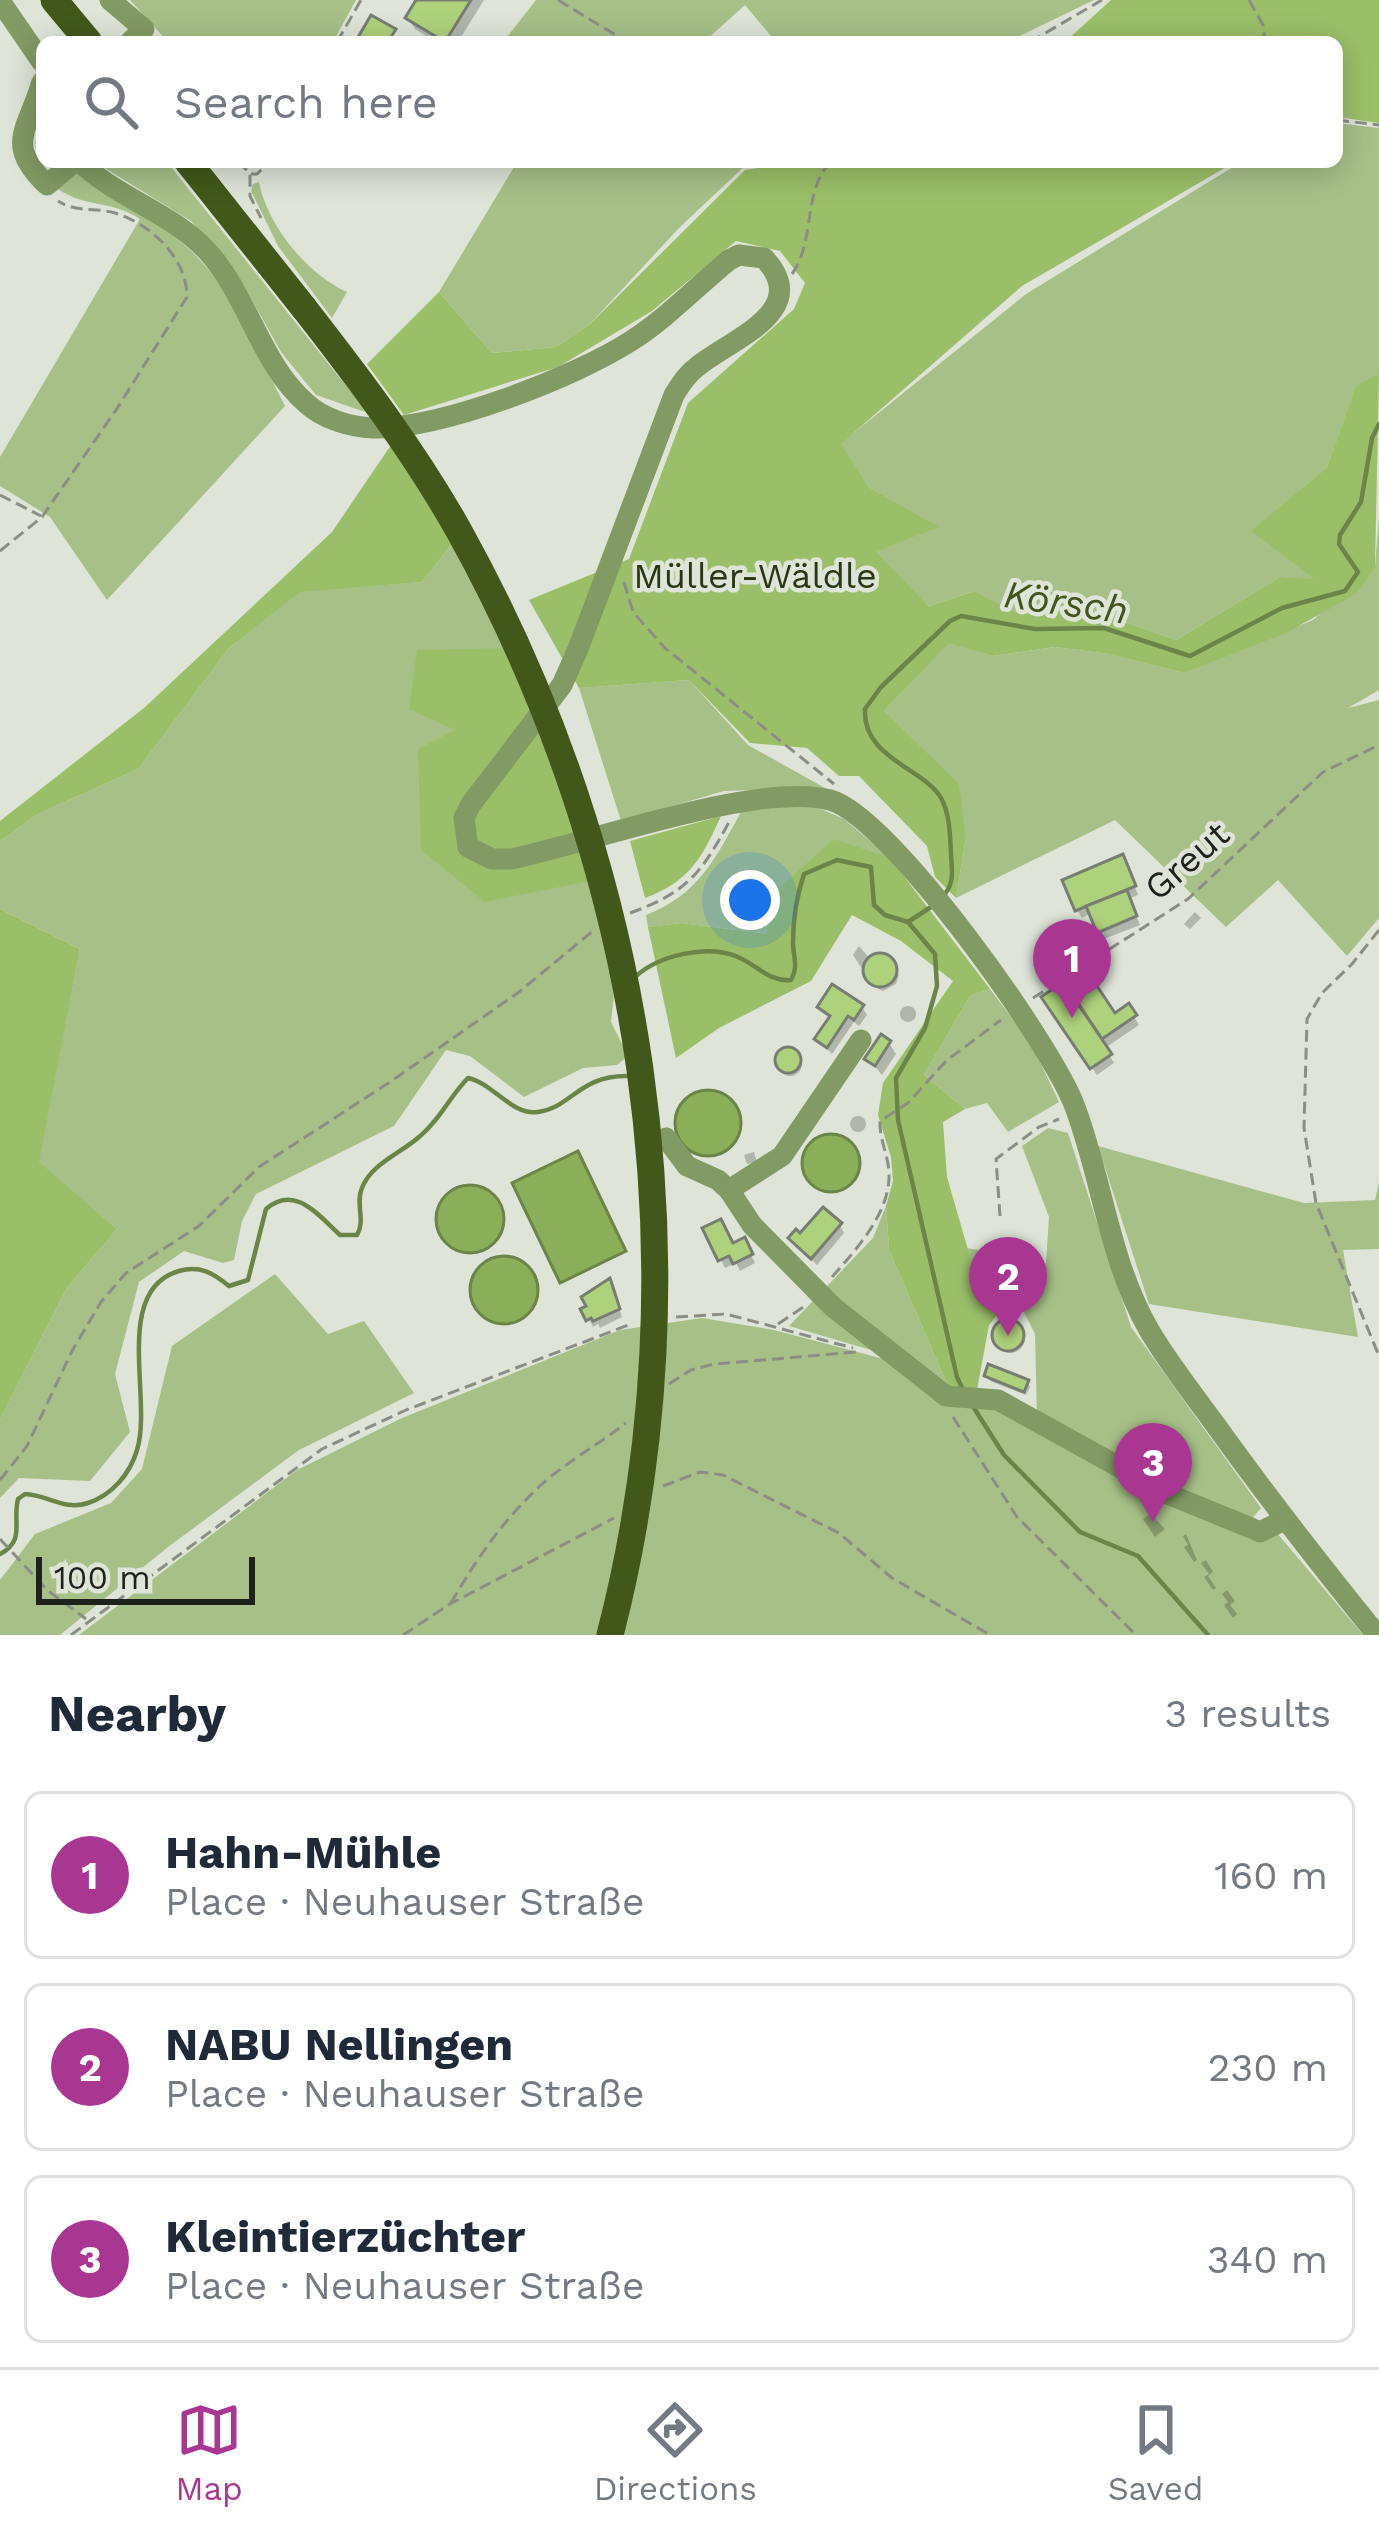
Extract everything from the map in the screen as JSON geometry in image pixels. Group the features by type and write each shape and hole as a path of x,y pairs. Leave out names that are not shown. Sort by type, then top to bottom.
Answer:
{"main road":[{"path":"54,0 84,36"},
{"path":"193,168 355,373 458,530 511,632 578,801 615,934 645,1106 654,1282 650,1389 639,1488 610,1635"}],"street":[{"path":"110,0 144,29 136,36"},
{"path":"0,2 36,52"},
{"path":"36,103 22,152 25,162 47,184 69,168"},
{"path":"87,168 165,217 206,251 236,291 290,387 322,415 373,428 414,424 560,376 627,344 662,320 728,260 739,255 764,258 781,282 776,307 769,318 693,369 674,395 562,685 471,804 464,818 468,847 493,859 512,859 770,797 814,797 858,813 886,838 925,886 1019,1006 1053,1058 1077,1111 1111,1245 1131,1294 1173,1366 1285,1520 1377,1635"},
{"path":"729,1190 782,1156 861,1040"},
{"path":"665,1138 687,1166 729,1190 752,1225 815,1290 962,1396 998,1400 1196,1507 1260,1532 1285,1520"}],"path":[{"path":"340,36 361,0"},
{"path":"558,0 617,36"},
{"path":"1040,36 1102,0"},
{"path":"1250,0 1262,20 1264,36"},
{"path":"1343,121 1379,125"},
{"path":"781,282 801,261 818,179 826,168"},
{"path":"0,551 42,517 187,297 180,264 163,242 116,214 71,210 55,199 47,184"},
{"path":"0,495 42,517"},
{"path":"612,561 620,569 633,612 665,648 818,767 858,813"},
{"name":"Greut","path":"815,1290 867,1233 883,1202 890,1181 880,1130 883,1118 908,1103 946,1061 1019,1006 1188,899 1323,772 1379,745"},
{"path":"624,915 662,902 688,886 738,803"},
{"path":"0,1480 27,1446 100,1302 127,1274 199,1226 259,1166 519,992 605,922"},
{"path":"1379,930 1322,992 1307,1019 1304,1128 1316,1203 1379,1356"},
{"path":"1000,1216 996,1159 1039,1127 1077,1111"},
{"path":"776,1324 790,1318 815,1290"},
{"path":"676,1316 726,1314 863,1351"},
{"path":"71,1635 296,1466 335,1442 521,1364 640,1323"},
{"path":"962,1396 955,1421 1017,1517 1136,1635"},
{"path":"656,1490 700,1472 723,1475 839,1533 892,1578 990,1635"},
{"path":"403,1635 450,1604 616,1517"},
{"path":"0,1539 47,1590 87,1620"}],"shaded area":[{"path":"130,0 356,0 336,36 163,36"},
{"path":"536,0 1094,0 1019,36 771,36 745,5 711,36 508,36"},
{"path":"1343,124 1379,128 1379,373 1356,387 1327,467 1252,531 1316,580 1280,577 1176,640 1062,600 1020,615 975,591 929,606 875,552 938,527 869,487 840,444 1026,294 1231,168 1343,168"},
{"path":"105,168 172,168 368,413 316,395 281,352 241,280 191,221"},
{"path":"513,168 743,168 590,324 556,347 492,353 439,292"},
{"path":"77,172 157,222 209,270 240,317 285,406 107,600 50,517 0,486 0,457 140,219 58,189"},
{"path":"259,182 271,215 291,247 318,274 347,292 332,318 278,246 251,191"},
{"path":"1379,517 1379,690 1348,708 1379,700 1379,918 1347,956 1278,880 1226,927 1115,820 956,898 966,838 884,711 949,642 993,656 1055,647 1110,654 1184,673 1313,620 1375,567"},
{"path":"455,540 511,648 456,730 600,879 614,995 611,1022 628,1056 617,1065 583,1068 524,1097 470,1056 446,1050 394,1126 256,1194 242,1221 234,1260 223,1263 184,1251 139,1282 115,1374 130,1432 90,1481 19,1478 0,1498 0,1420 66,1289 117,1229 38,1162 80,949 0,909 0,841 38,814 138,769 229,648 300,591 422,582"},
{"path":"689,680 748,745 825,788 724,791 621,821 579,688"},
{"path":"810,804 844,819 890,858 767,934 681,923 648,927 646,915 679,897 703,874 741,812"},
{"path":"990,989 1032,1045 1059,1102 1008,1132 987,1103 965,1109 924,1075 970,996"},
{"path":"708,1090 732,1099 741,1123 732,1147 708,1156 684,1147 675,1123 684,1099"},
{"path":"1048,1128 1068,1133 1131,1327 1261,1508 1250,1521 1172,1492 1037,1418 1035,1334 1024,1312 1001,1309 975,1274 967,1248 1046,1263 1049,1217 1022,1146"},
{"path":"831,1134 852,1142 860,1163 852,1184 831,1192 810,1184 802,1163 810,1142"},
{"path":"1098,1146 1304,1203 1375,1200 1379,1182 1379,1249 1343,1250 1358,1337 1149,1304"},
{"path":"578,1151 626,1251 560,1283 512,1183"},
{"path":"470,1185 494,1195 504,1219 494,1243 470,1253 446,1243 436,1219 446,1195"},
{"path":"886,1206 889,1250 949,1388 906,1354 871,1350 789,1326 873,1238"},
{"path":"504,1256 528,1266 538,1290 528,1314 504,1324 480,1314 470,1290 480,1266"},
{"path":"275,1274 328,1334 364,1321 414,1393 299,1450 60,1635 0,1635 0,1580 35,1534 111,1503 142,1469 172,1346"},
{"path":"702,1318 774,1330 899,1363 1277,1533 1363,1635 79,1635 297,1470 402,1418 620,1330"}],"green space":[{"path":"1111,0 1379,0 1379,123 1343,118 1343,36 1072,36"},
{"name":"Müller-Wäldle","path":"1225,168 1022,286 841,444 869,487 939,527 876,552 929,606 975,591 1021,615 1062,600 1176,640 1280,577 1314,579 1251,531 1327,467 1356,386 1379,373 1375,567 1356,594 1286,633 1184,673 1109,654 1055,647 993,656 949,643 884,711 959,784 966,838 956,898 935,877 927,846 859,776 839,776 807,748 750,743 689,680 579,688 529,600 629,559 688,403 794,309 805,283 780,251 736,241 652,311 558,367 404,415 367,364 439,292 492,353 556,347 590,324 745,170"},
{"path":"391,445 455,540 422,582 300,592 229,648 138,769 38,814 0,841 0,821 144,708 332,532"},
{"path":"511,648 600,879 485,902 421,850 418,749 455,730 409,709 417,650"},
{"path":"721,816 692,867 673,884 645,898 630,841"},
{"path":"834,839 890,858 990,989 970,996 924,1075 965,1109 943,1122 947,1177 975,1274 1001,1310 989,1325 977,1390 949,1388 889,1250 886,1206 893,1181 878,1115 883,1083 953,981 901,941 852,915 811,981 719,1028 676,1058 648,927 681,923 767,934 779,888"},
{"path":"0,909 80,949 39,1162 117,1229 66,1289 0,1420"}],"building":[{"path":"416,0 471,0 449,36 435,36 405,18"},
{"path":"371,15 396,29 392,36 359,36"},
{"path":"1123,854 1136,886 1075,911 1062,880"},
{"path":"1127,890 1137,916 1097,933 1086,906"},
{"path":"880,953 892,958 897,970 892,982 880,987 868,982 863,970 868,958"},
{"path":"1089,974 1115,1013 1129,1003 1137,1015 1102,1039 1068,988"},
{"path":"1063,982 1112,1054 1090,1069 1041,997"},
{"path":"832,984 864,1005 854,1020 848,1016 827,1048 814,1039 830,1016 817,1007"},
{"path":"881,1034 891,1041 875,1066 864,1059"},
{"path":"788,1047 801,1060 788,1073 775,1060"},
{"path":"823,1207 842,1223 811,1259 788,1238 796,1229 800,1233"},
{"path":"721,1219 733,1243 745,1237 753,1254 733,1264 729,1256 718,1261 702,1228"},
{"path":"610,1278 620,1309 586,1321 581,1297"},
{"path":"1008,1319 1020,1323 1024,1335 1020,1347 1008,1351 996,1347 992,1335 996,1323"},
{"path":"988,1364 1029,1380 1024,1392 984,1376"}],"waterway":[{"name":"Körsch","path":"942,897 952,872 946,811 933,788 873,740 865,709 881,687 961,616 1035,629 1104,628 1190,656 1282,608 1345,591 1358,572 1339,544 1340,535 1361,502 1372,438 1379,424"},
{"name":"Körsch","path":"635,977 670,958 712,952 738,957 770,976 791,980 795,916 804,874 837,860 871,867 874,905 885,915 908,922 934,905"},
{"path":"908,922 935,954 937,986 925,1028 896,1078 898,1120 963,1390"},
{"name":"Körsch","path":"0,1554 16,1537 18,1499 25,1494 72,1505 88,1503 112,1489 130,1467 141,1429 140,1323 146,1300 159,1282 193,1269 229,1286 248,1280 266,1209 277,1202 306,1205 340,1235 357,1235 360,1194 366,1180 426,1130 468,1078 520,1109 538,1112 598,1081 628,1076"},
{"path":"972,1405 1004,1455 1080,1532 1138,1556 1208,1635"}],"place":[{"name":"Hahn-Mühle","path":"1072,1018"},
{"name":"NABU Nellingen","path":"1008,1336"},
{"name":"Kleintierzüchter","path":"1153,1522"}]}
